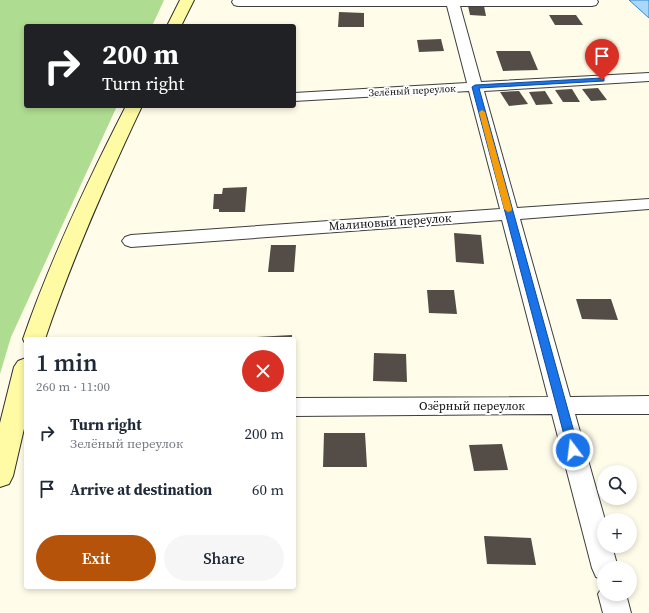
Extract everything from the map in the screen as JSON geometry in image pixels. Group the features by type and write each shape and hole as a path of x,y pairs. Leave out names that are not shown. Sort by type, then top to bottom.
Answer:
{"main road":[{"path":"175,24 187,0"},
{"path":"35,337 69,244 99,174 133,108"},
{"path":"0,476 24,375"}],"street":[{"path":"452,1 603,561"},
{"path":"238,2 592,2"},
{"name":"Зелёный переулок","path":"296,97 649,77"},
{"name":"Малиновый переулок","path":"131,241 649,204"},
{"name":"Озёрный переулок","path":"296,407 649,405"},
{"path":"614,601 617,613"}],"green space":[{"path":"0,0 164,0 153,24 24,24 24,108 116,108 11,337 0,374"}],"water":[{"path":"629,0 649,0 649,18"}],"building":[{"path":"468,6 484,6 486,16 470,15"},
{"path":"339,12 364,13 364,27 338,27"},
{"path":"549,15 576,15 583,25 555,25"},
{"path":"441,39 444,51 419,52 417,40"},
{"path":"496,51 530,51 538,70 503,71"},
{"path":"598,88 607,100 591,101 582,89"},
{"path":"572,89 580,102 563,102 555,90"},
{"path":"519,91 528,104 509,106 500,92"},
{"path":"545,91 553,104 536,105 529,92"},
{"path":"247,187 245,212 219,212 219,209 213,209 214,194 222,194 223,188"},
{"path":"454,233 481,235 484,264 456,262"},
{"path":"271,245 296,245 294,272 268,272"},
{"path":"427,290 454,290 457,314 429,313"},
{"path":"576,299 611,299 618,320 582,319"},
{"path":"292,335 292,337 256,337"},
{"path":"374,353 406,354 407,382 373,381"},
{"path":"324,433 365,433 367,467 323,467"},
{"path":"502,444 508,470 474,471 469,445"},
{"path":"484,536 531,538 536,565 487,564"}],"slow traffic":[{"path":"482,112 508,209"}],"route":[{"path":"573,450 475,87 602,80"}]}
